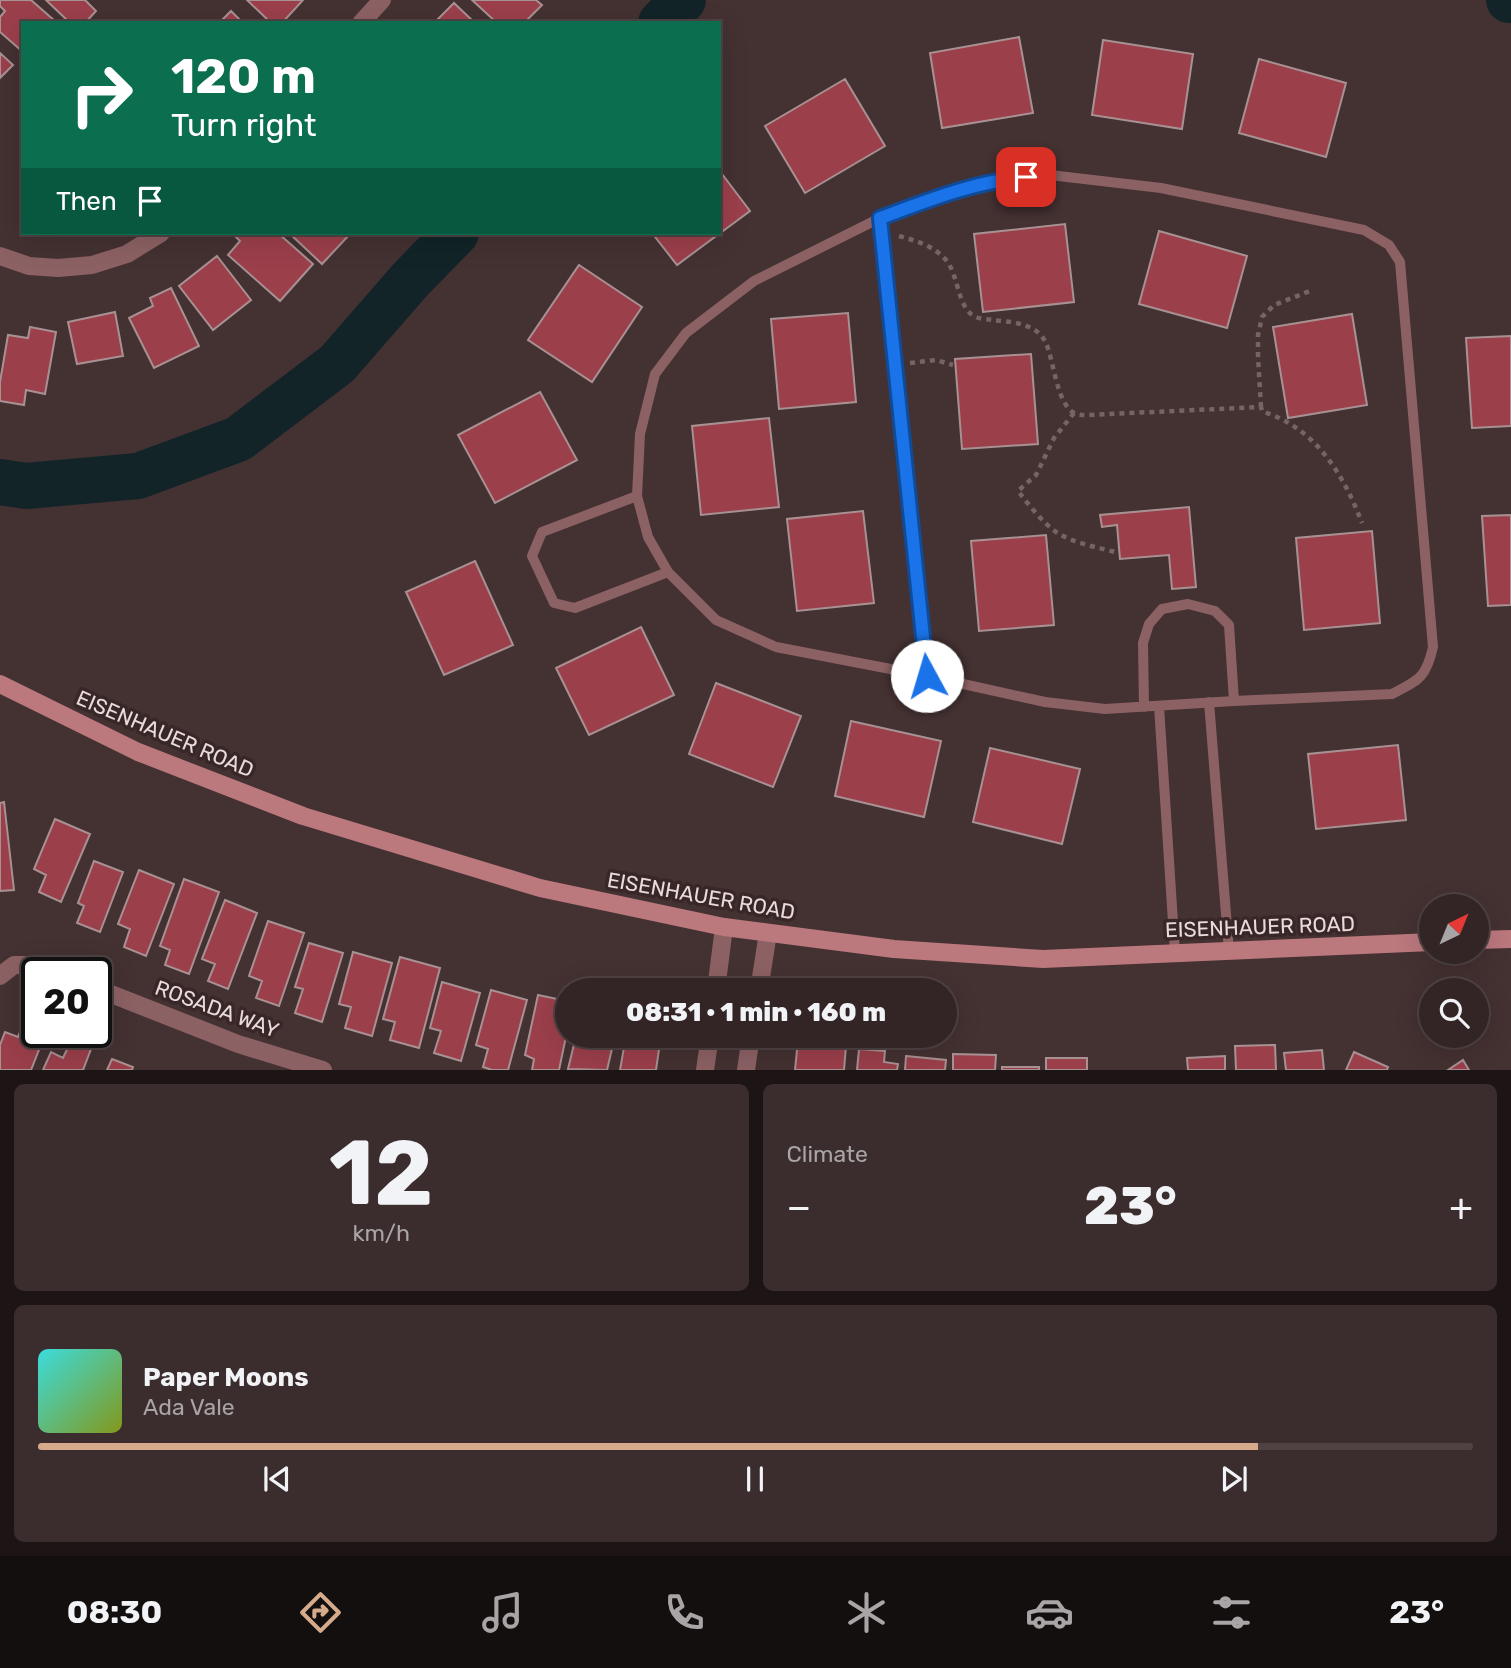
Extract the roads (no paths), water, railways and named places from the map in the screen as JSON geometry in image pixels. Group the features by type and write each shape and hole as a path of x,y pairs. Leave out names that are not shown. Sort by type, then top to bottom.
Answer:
{"main road":[{"name":"EISENHAUER ROAD","path":"0,684 138,752 303,816 540,888 724,927 894,949 1043,959 1419,943"},
{"path":"1489,940 1511,939"}],"street":[{"path":"363,21 382,0"},
{"path":"0,256 29,266 58,268 92,265 127,254 159,235"},
{"path":"718,978 724,927"},
{"path":"761,978 768,933"},
{"name":"ROSADA WAY","path":"112,994 238,1044 323,1069"},
{"path":"705,1069 708,1048"},
{"path":"746,1069 749,1048"}],"lane":[{"path":"1050,175 1161,188 1364,230 1389,245 1400,262 1433,647 1428,668 1413,683 1392,694 1105,709 1045,702 776,647 716,620 668,572 648,537 638,496 640,434 654,374 686,333 754,281 880,218 950,192 1003,179 1050,175"},
{"path":"880,218 927,676"},
{"path":"638,496 542,532 532,556 554,603 575,608 668,572"},
{"path":"1144,707 1143,643 1149,624 1162,609 1188,604 1215,611 1229,625 1234,701"},
{"path":"1209,702 1229,951"},
{"path":"1159,706 1175,953"}],"waterway":[{"path":"663,21 683,0"},
{"path":"0,482 26,486 138,476 238,439 337,364 411,279 454,235"}]}
